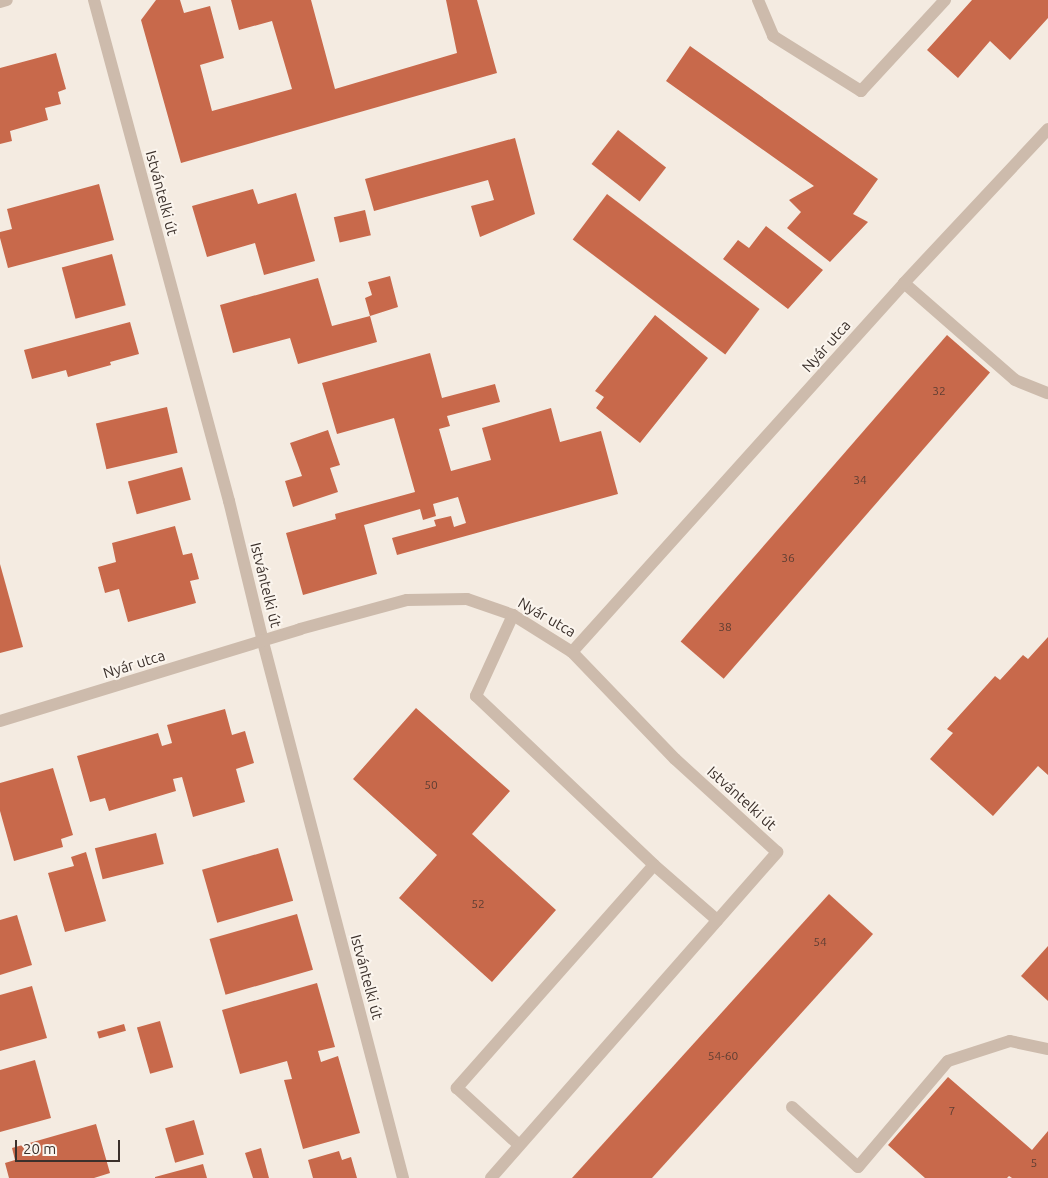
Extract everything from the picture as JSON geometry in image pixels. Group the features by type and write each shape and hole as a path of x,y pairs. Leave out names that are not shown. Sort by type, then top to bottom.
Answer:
{"street":[{"path":"0,2 7,0"},
{"name":"Istvántelki út","path":"94,0 226,491 263,642 403,1178"},
{"path":"758,0 773,36 861,91 945,0"},
{"name":"Nyár utca","path":"0,721 263,642 300,629 407,600 467,599 513,615 572,652 904,284 1048,129"},
{"path":"904,284 1014,380 1044,389 1048,393"},
{"path":"513,615 476,696 654,865 717,920"},
{"name":"Istvántelki út","path":"491,1178 777,852 675,759 572,652"},
{"path":"519,1146 457,1088 654,865"},
{"path":"792,1107 858,1166 948,1061 1010,1041 1048,1049"}],"building":[{"path":"156,0 180,0 184,13 210,6 224,58 200,65 212,111 292,89 272,21 239,30 231,0 311,0 335,89 457,53 446,0 477,0 497,73 181,163 141,20"},
{"path":"972,0 1048,0 1048,18 1010,60 990,41 958,78 927,50"},
{"path":"690,46 878,179 853,214 868,222 830,262 787,228 801,212 789,200 814,186 666,81"},
{"path":"56,53 66,89 58,92 61,104 45,108 48,120 10,131 12,141 0,144 0,68"},
{"path":"618,130 666,168 640,201 592,164"},
{"path":"515,138 535,214 480,237 471,206 494,200 488,180 374,211 365,179"},
{"path":"99,184 114,240 8,268 0,238 0,232 12,229 7,209"},
{"path":"253,189 258,204 296,193 315,261 264,275 255,243 207,257 192,206"},
{"path":"607,194 760,309 725,354 573,240"},
{"path":"365,210 371,235 340,243 334,217"},
{"path":"766,226 823,270 788,309 723,259 738,240 749,248"},
{"path":"112,254 126,305 75,319 62,267"},
{"path":"390,276 398,307 370,316 365,298 372,295 368,282"},
{"path":"318,278 332,326 370,316 377,342 298,364 290,338 233,353 220,305"},
{"path":"655,315 708,358 640,443 596,408 604,397 595,391"},
{"path":"130,322 139,354 110,362 111,365 68,377 66,370 32,379 24,350"},
{"path":"947,335 990,372 724,679 681,641"},
{"path":"430,353 442,398 495,384 500,402 447,416 450,426 439,429 451,471 491,460 482,428 551,408 560,442 601,431 618,494 397,555 392,538 436,526 434,520 451,516 454,527 466,523 458,497 433,504 436,516 423,520 420,509 364,525 377,574 303,595 286,533 336,519 335,514 415,492 394,418 337,434 322,383"},
{"path":"167,407 178,453 106,469 96,423"},
{"path":"328,430 340,465 330,468 338,492 293,507 285,481 302,476 290,443"},
{"path":"182,467 191,500 137,514 128,481"},
{"path":"175,526 183,555 192,553 199,579 190,581 196,603 128,622 119,589 105,593 98,567 116,562 112,543"},
{"path":"0,564 23,647 0,653"},
{"path":"1048,637 1048,775 1038,766 993,816 930,759 953,733 947,729 995,676 1000,680 1023,655 1028,659"},
{"path":"416,708 510,791 472,834 556,910 492,982 399,898 437,855 353,779"},
{"path":"225,709 232,735 245,731 254,763 236,769 245,802 193,817 182,777 173,779 176,791 109,811 105,798 90,802 77,756 158,733 162,746 172,743 167,725"},
{"path":"53,768 73,835 61,839 63,847 14,861 0,811 0,783"},
{"path":"156,833 164,864 103,879 95,848"},
{"path":"278,848 293,901 217,923 202,870"},
{"path":"86,852 106,921 65,932 48,873 74,866 71,857"},
{"path":"829,894 873,934 652,1178 572,1178"},
{"path":"297,914 313,970 226,995 210,939"},
{"path":"17,915 32,965 0,975 0,920"},
{"path":"1048,946 1048,1001 1021,976"},
{"path":"317,983 335,1047 318,1051 321,1062 338,1056 360,1133 303,1149 284,1080 292,1079 287,1061 240,1074 222,1010"},
{"path":"32,986 47,1038 0,1051 0,995"},
{"path":"160,1021 173,1067 150,1074 137,1028"},
{"path":"124,1024 126,1031 99,1038 97,1032"},
{"path":"35,1060 51,1118 0,1132 0,1070"},
{"path":"948,1077 1032,1150 1048,1131 1048,1178 1012,1178 1009,1176 1007,1178 925,1178 888,1145"},
{"path":"194,1120 204,1155 175,1163 165,1128"},
{"path":"96,1124 110,1173 94,1178 9,1178 5,1163 15,1160 12,1148"},
{"path":"261,1148 269,1178 253,1178 245,1153"},
{"path":"339,1151 342,1160 351,1157 357,1178 313,1178 308,1160"},
{"path":"203,1164 207,1178 155,1178 155,1177"}]}
